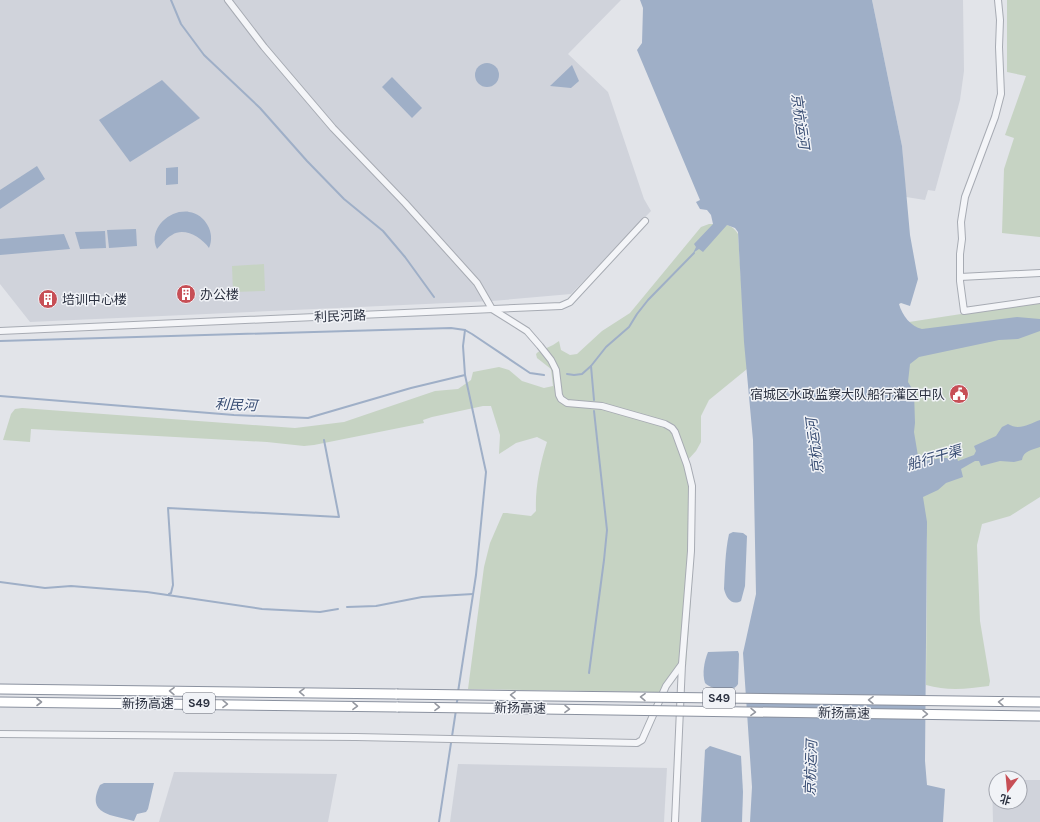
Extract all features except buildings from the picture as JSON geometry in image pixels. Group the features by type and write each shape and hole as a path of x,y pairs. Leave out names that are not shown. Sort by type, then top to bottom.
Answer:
{"highway":[{"name":"新扬高速","path":"0,689 1040,702"},
{"name":"新扬高速","path":"0,702 398,706 1040,716"}],"street":[{"path":"228,0 264,47 342,139 400,198 477,283 492,309 527,331 556,370 559,395 561,399 567,403 602,406 665,424 672,428 688,465 692,486 691,551 682,664 675,822"},
{"path":"998,0 1000,20 999,47 1001,94 995,117 965,197 960,229 962,239 960,254 960,277 964,311 1040,300"},
{"name":"利民河路","path":"0,330 561,306 570,302 645,221"},
{"path":"960,277 1040,273"},
{"path":"0,734 432,738 638,743 642,740 666,686 682,664"}],"shaded area":[{"path":"0,0 621,0 568,54 608,92 644,199 651,211 571,294 492,301 30,322 0,284"},
{"path":"872,0 963,0 964,71 960,100 935,191 928,190 925,200 906,197 902,146"},
{"path":"458,764 667,768 664,822 450,822"},
{"path":"174,772 337,774 328,822 159,822"},
{"path":"1028,780 1040,780 1040,822 993,822 993,810 1028,810"}],"green space":[{"path":"1007,0 1040,0 1040,237 1002,233 1004,169 1014,138 1005,135 1026,76 1007,72"},
{"path":"709,224 726,224 732,227 738,234 747,369 709,400 701,416 701,442 696,451 686,462 693,509 694,556 686,666 667,690 658,692 468,689 484,567 490,543 503,513 531,516 536,511 538,476 547,442 537,437 516,443 499,454 500,435 491,406 483,406 432,417 423,420 424,423 304,446 267,442 31,429 30,442 3,440 11,414 15,409 22,408 295,428 344,422 435,391 458,389 471,380 473,372 499,367 509,370 522,381 544,388 553,386 551,369 537,358 536,354 559,341 561,350 570,355 577,354 602,331 630,313 701,227"},
{"path":"264,264 265,291 233,292 232,266"},
{"path":"1040,302 1040,497 1010,516 982,524 977,545 980,621 990,681 989,686 957,689 926,685 927,540 896,324"}],"water":[{"name":"京杭运河","path":"640,0 872,0 902,146 910,235 918,279 910,306 901,303 899,304 902,312 914,326 922,329 1017,317 1040,319 1040,331 1018,339 999,340 919,357 910,364 908,382 914,392 914,432 919,462 942,458 957,458 958,461 974,455 976,451 974,446 996,436 1002,427 1008,424 1020,427 1040,420 1040,447 1026,453 1022,460 1014,462 1000,461 981,466 979,461 975,461 961,469 963,477 946,483 938,490 923,497 927,522 925,761 927,785 945,789 943,822 750,822 752,787 743,653 756,594 753,440 744,342 738,232 735,228 727,225 703,252 699,249 693,253 696,247 694,244 713,224 711,215 707,210 700,209 696,202 700,200 637,50 642,43 643,8"},
{"path":"487,63 492,64 498,70 498,80 492,86 487,87 482,86 476,80 475,75 476,70 482,64"},
{"path":"572,65 579,81 571,88 550,86"},
{"path":"392,77 422,108 412,118 382,87"},
{"path":"162,80 200,118 130,162 99,120"},
{"path":"37,166 45,179 0,209 0,190"},
{"path":"178,167 178,184 166,185 166,168"},
{"path":"179,212 195,214 204,220 208,225 211,236 209,248 202,240 192,234 182,232 170,236 157,249 155,243 156,231 163,221"},
{"path":"136,229 137,246 109,248 107,230"},
{"path":"105,231 106,248 80,249 75,232"},
{"path":"64,234 70,249 0,255 0,239"},
{"path":"733,532 743,533 747,536 745,586 741,601 738,602 732,602 726,595 724,589 725,562 729,534"},
{"path":"738,651 738,684 735,687 732,689 722,690 712,688 705,683 704,668 708,652"},
{"path":"710,746 741,756 743,792 742,822 701,822 705,750"},
{"path":"104,783 154,783 148,809 146,812 137,814 134,821 104,812 99,808 96,802 96,795 100,785"}],"waterway":[{"path":"171,0 181,24 204,55 260,108 307,161 344,199 383,231 405,257 434,297"},
{"path":"567,374 582,374 591,366 606,347 629,327 648,300 694,253"},
{"path":"0,341 451,328 465,330 530,373 544,375"},
{"path":"458,692 476,575 486,472 465,375 463,346 465,330"},
{"path":"591,366 594,400"},
{"name":"利民河","path":"0,396 234,415 308,418 411,388 465,375"},
{"path":"589,673 607,530 594,411"},
{"path":"169,594 171,593 173,585 168,508 339,517 324,440"},
{"path":"0,582 45,588 71,586 147,592 262,609 320,612 338,609"},
{"path":"347,607 376,606 422,597 473,594"},
{"path":"456,706 458,697"},
{"path":"439,822 456,710"}],"place":[{"name":"办公楼","path":"186,294"},
{"name":"培训中心楼","path":"48,299"},
{"name":"宿城区水政监察大队船行灌区中队","path":"959,394"}],"water label":[{"name":"船行干渠","path":"934,458"}]}
